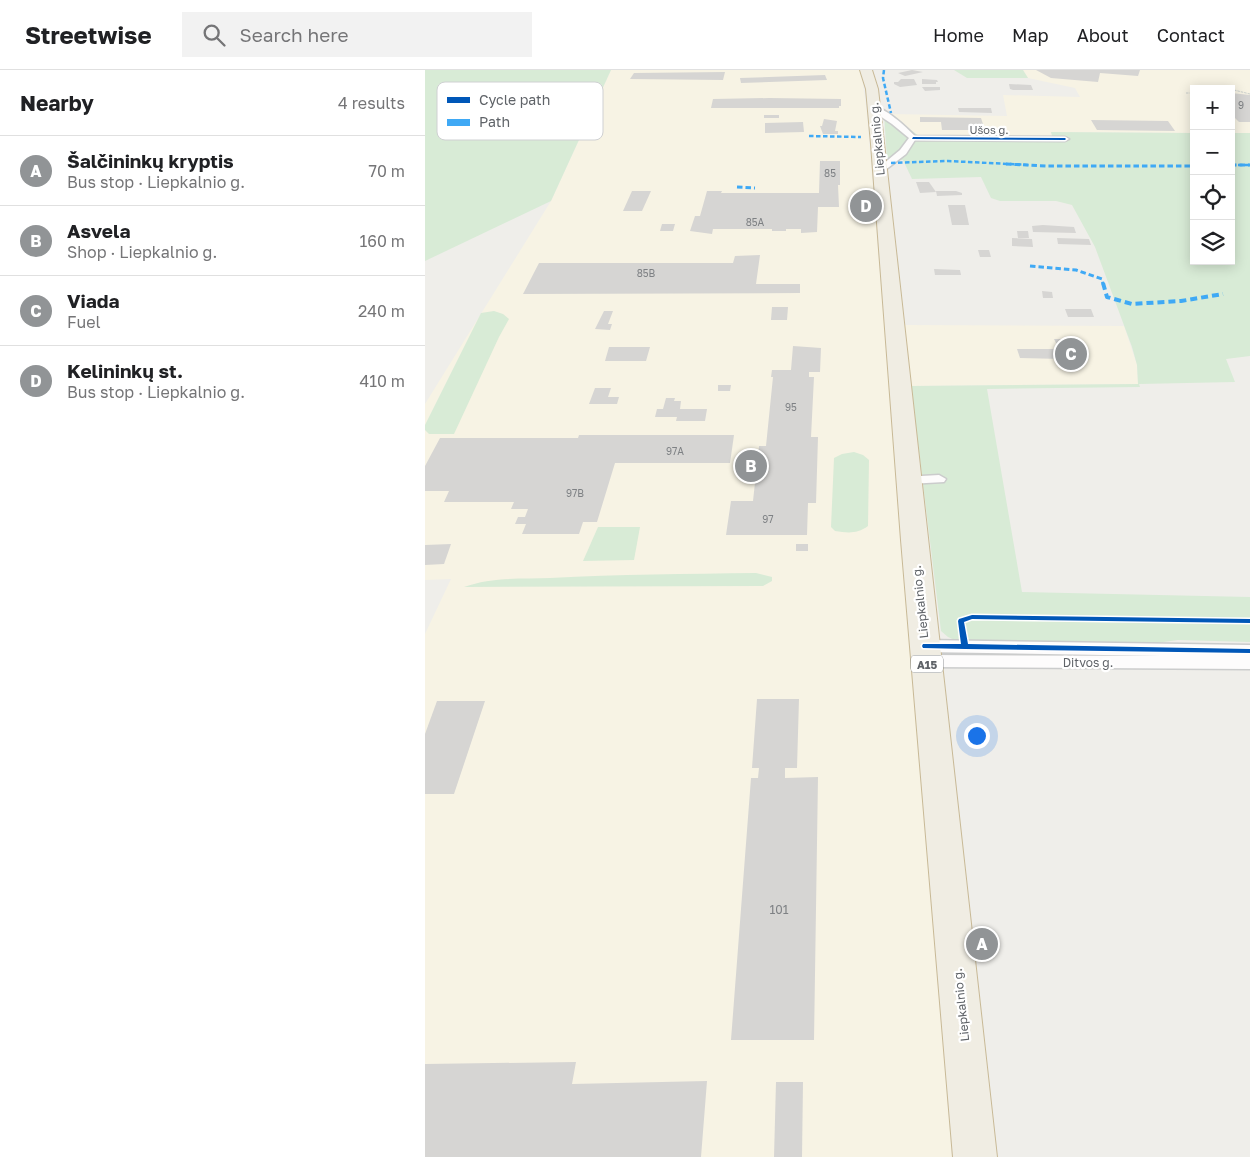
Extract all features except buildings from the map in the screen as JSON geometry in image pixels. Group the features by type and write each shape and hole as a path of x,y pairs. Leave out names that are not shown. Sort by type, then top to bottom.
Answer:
{"highway":[{"name":"Liepkalnio g.","path":"870,72 975,1157"}],"street":[{"path":"874,108 895,122 913,138 903,152 880,171"},
{"name":"Ušos g.","path":"913,138 1065,139"},
{"path":"909,480 939,479"},
{"path":"926,653 1250,652"},
{"name":"Ditvos g.","path":"926,653 1250,663"}],"path":[{"path":"1235,90 1250,94"}],"shaded area":[{"path":"611,70 861,70 867,114 952,1157 425,1157 425,634 451,579 425,580 425,404 551,201 579,140 603,140 603,87"},
{"path":"1023,70 1250,70 1250,133 1235,133 1235,85 1190,85 1190,133 1051,132 1053,136 919,136 889,114 1007,116 1003,95 1080,97 1075,88 1028,78"},
{"path":"903,325 1124,326 1137,365 1138,384 911,386"}],"green space":[{"path":"425,70 611,70 603,87 603,82 437,82 437,140 579,140 551,201 425,261"},
{"path":"954,70 1023,70 1028,78 967,78"},
{"path":"884,114 889,114 919,136 1052,136 1051,132 1190,133 1190,265 1235,265 1235,133 1250,133 1250,356 1226,359 1235,382 1139,384 1140,387 987,389 1022,592 1250,597 1250,642 1178,640 1135,646 959,642 941,631 911,386 1138,384 1137,365 1095,247 1072,205 1056,201 1000,201 991,198 981,177 912,179 903,160 887,159"},
{"path":"494,311 503,314 509,319 454,434 429,434 425,430 425,425 481,313"},
{"path":"854,452 863,455 869,460 868,526 852,532 835,531 831,527 834,458 842,454"},
{"path":"598,527 640,527 634,560 583,561"},
{"path":"756,573 772,577 772,581 763,586 464,587 507,579"}],"marked path":[{"path":"884,70 883,78 891,113"},
{"path":"809,136 861,137"},
{"path":"891,163 948,161 1046,166 1190,166"},
{"path":"1235,165 1250,165"},
{"path":"737,187 755,188"},
{"path":"1030,266 1076,270 1094,275 1102,279 1107,297 1132,304 1181,301 1223,294"}],"cycle path":[{"path":"913,138 1065,139"},
{"path":"965,647 961,621 972,617 1250,621"},
{"path":"925,646 1250,651"}],"place":[{"name":"Kelininkų st.","path":"866,206"},
{"name":"Viada","path":"1071,354"},
{"name":"Asvela","path":"751,466"},
{"name":"Šalčininkų kryptis","path":"982,944"}]}
